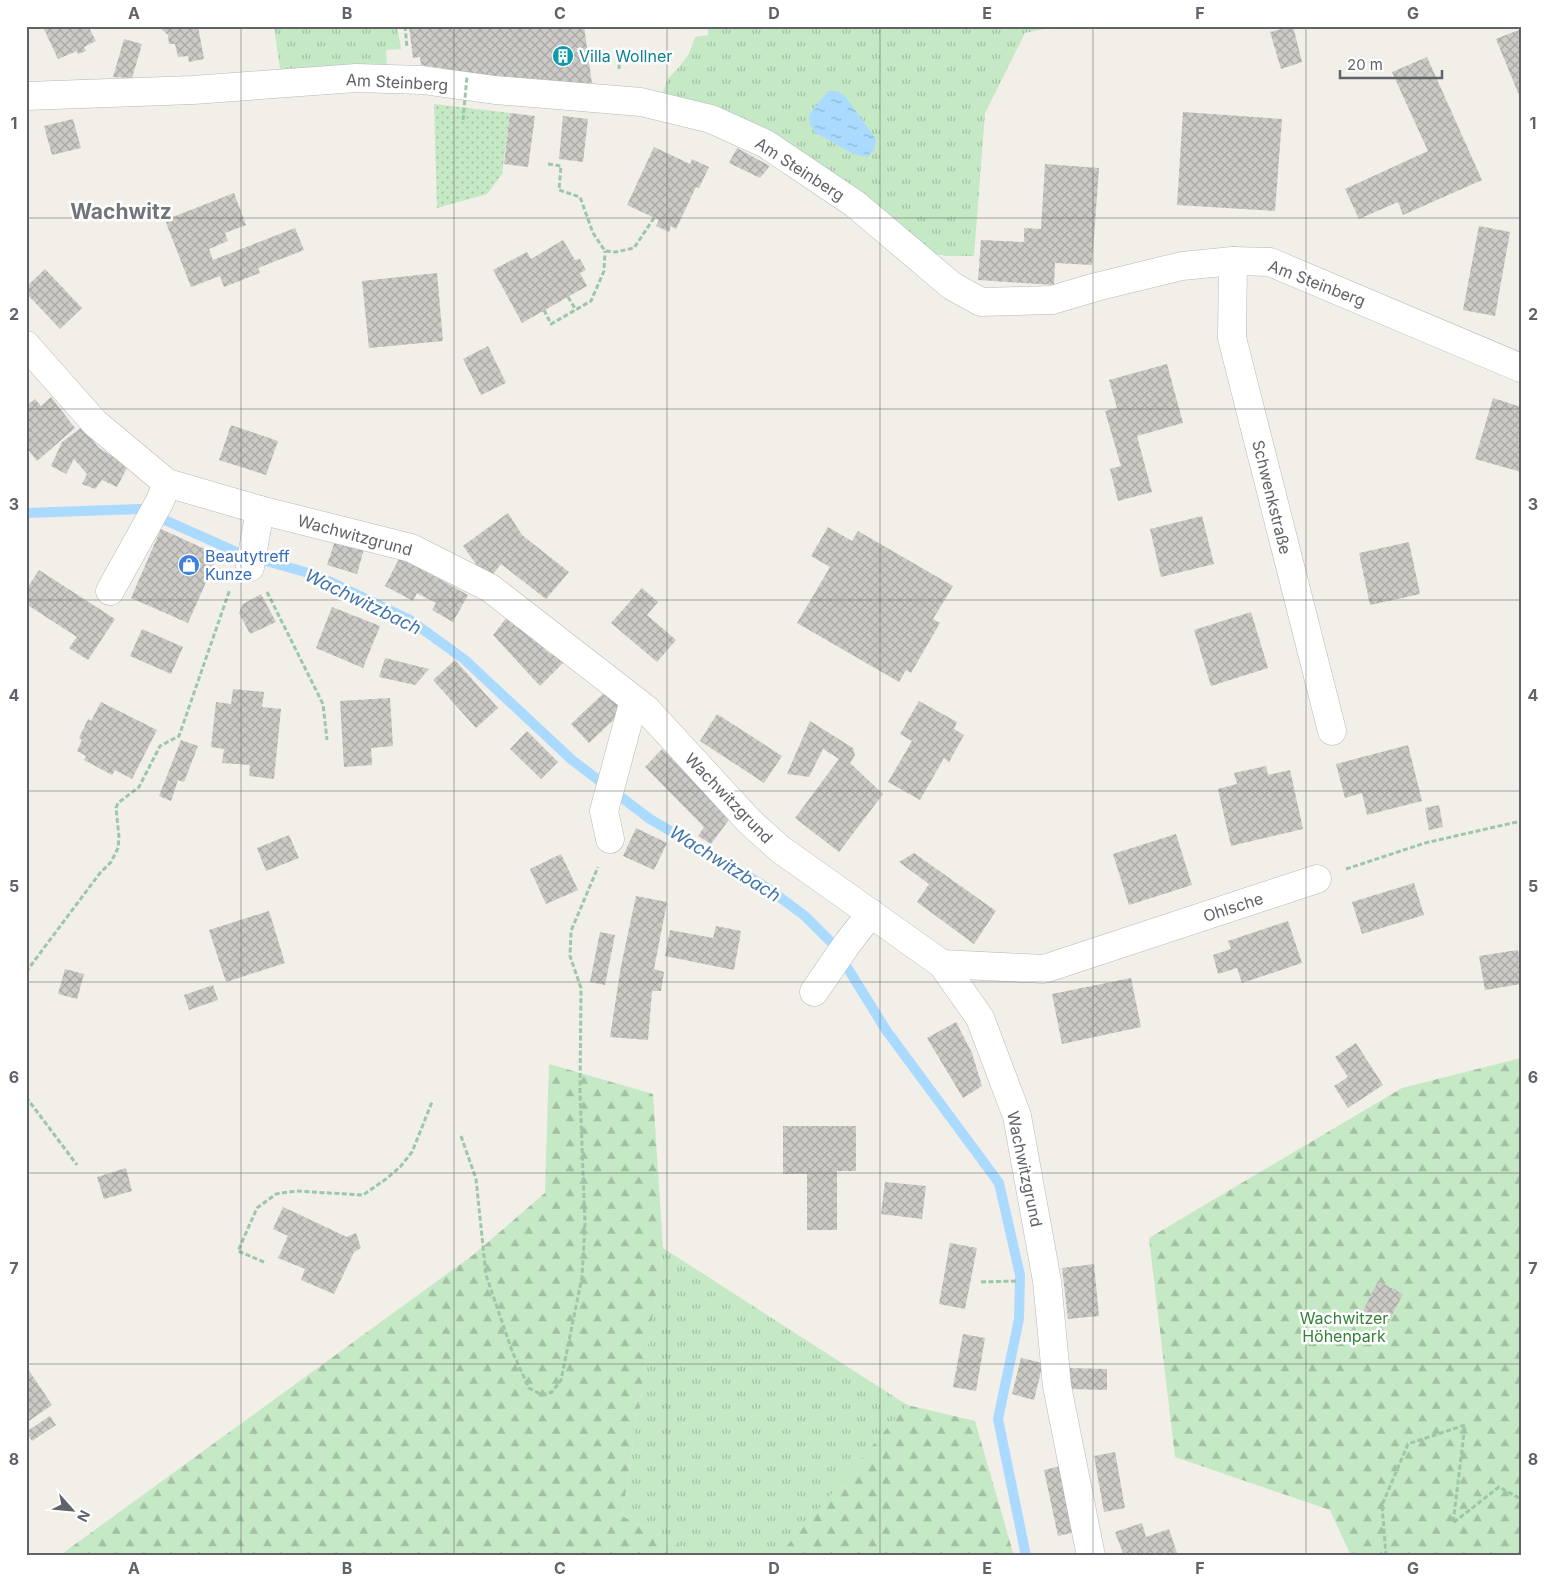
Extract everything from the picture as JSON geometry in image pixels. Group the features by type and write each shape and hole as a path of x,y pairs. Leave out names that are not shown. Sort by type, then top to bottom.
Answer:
{"street":[{"name":"Am Steinberg","path":"26,96 193,90 356,78 422,80 495,90 641,102 711,119 766,144 855,204 952,286 981,302 1052,300 1182,266 1233,261 1270,262 1521,368"},
{"name":"Schwenkstraße","path":"1233,261 1232,338 1332,731"},
{"name":"Wachwitzgrund","path":"26,345 95,423 158,502 260,510 411,548 490,588 646,709 749,821 780,849 942,964 980,1018 1017,1116 1047,1280 1057,1386 1091,1556"},
{"path":"110,591 158,502"},
{"path":"250,571 260,510"},
{"path":"610,839 604,811 634,700"},
{"name":"Ohlsche","path":"942,964 1044,969 1318,879"},
{"path":"821,981 870,913"}],"path":[{"path":"405,26 407,48"},
{"path":"619,74 620,47"},
{"path":"463,120 467,76"},
{"path":"544,310 551,324 592,301 604,271 605,251 593,233 580,196 559,190 561,166 548,164"},
{"path":"605,251 616,252 634,248 654,218"},
{"path":"568,297 576,310"},
{"path":"250,571 267,596 323,704 327,740"},
{"path":"26,972 100,873 112,862 118,848 119,837 116,808 118,803 139,787 160,746 179,736 250,571"},
{"path":"1318,879 1425,843 1521,821"},
{"path":"461,1136 476,1179 486,1275 512,1351 529,1388 542,1395 552,1392 561,1380 582,1277 585,1224 580,1094 581,988 570,956 570,931 610,839"},
{"path":"26,1097 77,1165"},
{"path":"264,1262 238,1251 257,1208 276,1194 296,1191 363,1195 393,1173 412,1152 432,1102"},
{"path":"982,1282 1010,1282"},
{"path":"1386,1556 1382,1506 1408,1444 1465,1425 1453,1523 1500,1487 1521,1499"}],"green space":[{"path":"274,26 397,26 401,49 386,50 387,65 280,69"},
{"path":"708,26 1059,26 1025,33 985,113 974,256 935,254 662,96 667,80 689,54 695,37 708,35"},
{"path":"434,104 510,113 502,174 487,194 437,208"},
{"name":"Wachwitzer Höhenpark","path":"1521,1058 1521,1556 1351,1556 1330,1510 1175,1457 1149,1238 1402,1088"},
{"path":"549,1064 653,1094 663,1248 622,1516 698,1556 59,1556 473,1255 545,1193"},
{"path":"663,1248 907,1405 780,1555 698,1556 622,1516"},
{"path":"907,1405 975,1421 1014,1556 773,1556 780,1554"}],"water":[{"path":"828,91 837,91 845,96 876,139 874,150 867,157 853,154 816,133 810,125 809,115"}],"building":[{"path":"49,26 88,26 96,41 84,47 86,51 78,54 77,51 58,59 44,29"},
{"path":"160,26 198,26 204,59 189,62 188,56 178,57 175,44 169,44 168,35"},
{"name":"Villa Wollner","path":"409,26 584,26 592,84 460,74 441,68 421,65 420,57 413,58"},
{"path":"1293,26 1302,62 1281,69 1270,32"},
{"path":"1521,29 1521,100 1496,39"},
{"path":"124,39 142,44 132,78 113,77"},
{"path":"1427,57 1482,180 1403,215 1398,202 1359,219 1345,189 1428,151 1392,72"},
{"path":"1183,112 1282,119 1275,211 1177,205"},
{"path":"510,113 535,116 528,167 504,164"},
{"path":"563,116 588,119 583,162 559,159"},
{"path":"73,119 81,148 52,155 44,126"},
{"path":"654,147 690,164 692,159 709,167 699,188 696,187 676,229 671,226 669,232 656,226 659,220 627,205"},
{"path":"737,148 770,166 760,178 729,163"},
{"path":"1045,164 1099,168 1092,265 1055,263 1054,285 978,280 981,240 1024,242 1024,228 1041,229"},
{"path":"234,193 246,225 225,233 228,241 209,249 213,260 295,228 304,250 258,268 260,273 224,287 220,276 191,287 165,220"},
{"path":"1479,226 1510,232 1495,316 1463,310"},
{"path":"563,240 575,260 580,259 586,270 580,273 587,286 522,323 493,270 527,252 531,259"},
{"path":"45,269 82,308 60,329 26,293 26,287"},
{"path":"437,273 443,341 369,348 362,281"},
{"path":"488,346 506,383 481,395 463,359"},
{"path":"1167,364 1183,423 1137,436 1152,492 1118,501 1110,469 1121,466 1105,411 1117,408 1109,380"},
{"path":"51,397 75,428 37,461 29,451 26,453 26,398 30,403 35,399 41,406"},
{"path":"1493,398 1521,407 1521,472 1475,459"},
{"path":"231,425 278,441 266,475 219,460"},
{"path":"82,427 99,448 128,466 117,487 102,480 95,489 82,484 87,474 74,459 66,474 51,466 62,442"},
{"path":"508,513 522,535 569,572 546,599 501,564 491,577 478,567 463,546"},
{"path":"1202,516 1214,564 1161,577 1150,529"},
{"path":"828,527 852,541 858,531 953,586 933,619 940,623 911,673 906,670 899,682 797,623 830,567 811,556"},
{"path":"161,529 218,555 188,623 131,598"},
{"path":"335,541 364,549 357,574 327,565"},
{"path":"1409,542 1420,594 1370,605 1359,553"},
{"path":"400,557 468,595 453,622 432,610 436,603 417,593 413,601 385,586"},
{"path":"39,570 115,619 88,660 69,648 77,637 26,604 26,590"},
{"path":"642,588 658,602 647,615 676,640 657,662 611,623"},
{"path":"261,594 276,622 250,634 239,613 243,604"},
{"path":"332,607 380,626 363,668 316,648"},
{"path":"1251,612 1268,668 1211,686 1194,630"},
{"path":"508,616 550,654 556,648 569,657 540,686 493,635"},
{"path":"142,629 183,647 171,674 130,656"},
{"path":"385,658 429,669 415,685 379,677"},
{"path":"455,660 498,708 476,728 433,680"},
{"path":"233,689 264,692 262,707 281,709 274,779 249,776 250,765 222,763 224,749 211,747 216,702 231,704"},
{"path":"607,690 625,709 589,743 571,724"},
{"path":"390,698 393,746 371,748 372,765 344,767 340,701"},
{"path":"919,701 957,722 954,729 964,735 949,762 944,758 920,800 888,782 912,741 900,734"},
{"path":"101,702 157,730 132,779 115,770 112,775 84,760 86,756 77,751 82,740 79,738 88,719 91,721"},
{"path":"717,714 782,756 764,783 700,741"},
{"path":"810,721 853,748 855,755 850,763 883,794 839,852 795,818 839,759 823,749 809,777 787,774"},
{"path":"527,731 558,762 541,779 510,749"},
{"path":"181,740 198,746 184,782 178,780 171,801 159,796"},
{"path":"1408,745 1422,801 1367,815 1362,793 1345,798 1336,764"},
{"path":"662,749 731,817 711,844 698,836 704,827 645,767"},
{"path":"1266,766 1268,775 1290,770 1303,829 1231,846 1218,789 1237,784 1234,773"},
{"path":"1439,805 1443,827 1429,830 1425,808"},
{"path":"636,828 667,843 654,870 623,856"},
{"path":"1176,834 1192,885 1129,905 1113,854"},
{"path":"289,835 299,858 266,871 257,848"},
{"path":"914,853 996,911 974,944 917,902 929,884 899,862"},
{"path":"561,854 578,890 546,904 530,869"},
{"path":"1414,883 1424,915 1362,934 1352,902"},
{"path":"636,896 667,902 654,969 664,972 661,991 652,991 648,1040 610,1037 621,966"},
{"path":"269,911 285,963 226,982 209,930"},
{"path":"1288,921 1302,963 1242,983 1237,968 1218,974 1213,955 1231,949 1228,941"},
{"path":"716,926 741,931 734,970 665,956 670,930 713,938"},
{"path":"600,932 615,935 605,985 590,982"},
{"path":"1518,950 1521,963 1521,984 1485,990 1479,956"},
{"path":"65,969 84,974 77,999 58,994"},
{"path":"1131,978 1141,1027 1062,1044 1052,994"},
{"path":"213,985 218,1000 189,1010 184,995"},
{"path":"956,1022 972,1053 982,1086 963,1098 927,1038"},
{"path":"1356,1043 1383,1085 1348,1108 1334,1086 1348,1077 1335,1057"},
{"path":"783,1126 856,1126 856,1171 837,1171 837,1230 807,1230 807,1174 783,1174"},
{"path":"126,1168 132,1191 104,1199 97,1177"},
{"path":"885,1182 926,1186 922,1219 881,1214"},
{"path":"283,1207 347,1237 356,1233 361,1248 354,1252 334,1294 301,1280 305,1269 278,1258 288,1236 273,1229"},
{"path":"950,1243 977,1248 965,1309 939,1304"},
{"path":"1094,1264 1099,1316 1068,1319 1062,1268"},
{"path":"1378,1281 1403,1294 1386,1326 1362,1313"},
{"path":"963,1334 985,1338 976,1391 953,1387"},
{"path":"1021,1358 1043,1363 1034,1400 1012,1394"},
{"path":"26,1366 52,1405 26,1423"},
{"path":"1068,1368 1107,1369 1107,1390 1068,1389"},
{"path":"50,1416 56,1425 32,1441 26,1432"},
{"path":"1115,1452 1125,1508 1104,1512 1094,1456"},
{"path":"1061,1466 1076,1532 1058,1536 1044,1470"},
{"path":"1142,1523 1146,1537 1169,1529 1177,1553 1168,1556 1124,1556 1115,1532"}],"waterway":[{"name":"Wachwitzbach","path":"26,513 140,509 241,554 316,575 410,620 465,660 572,760 650,819 766,887 805,916 832,943 886,1030 999,1183 1020,1275 1019,1319 998,1419 1026,1556"}],"place":[{"name":"Villa Wollner","path":"563,56"},
{"name":"Beautytreff Kunze","path":"189,565"}],"district":[{"name":"Wachwitz","path":"121,212"}]}
